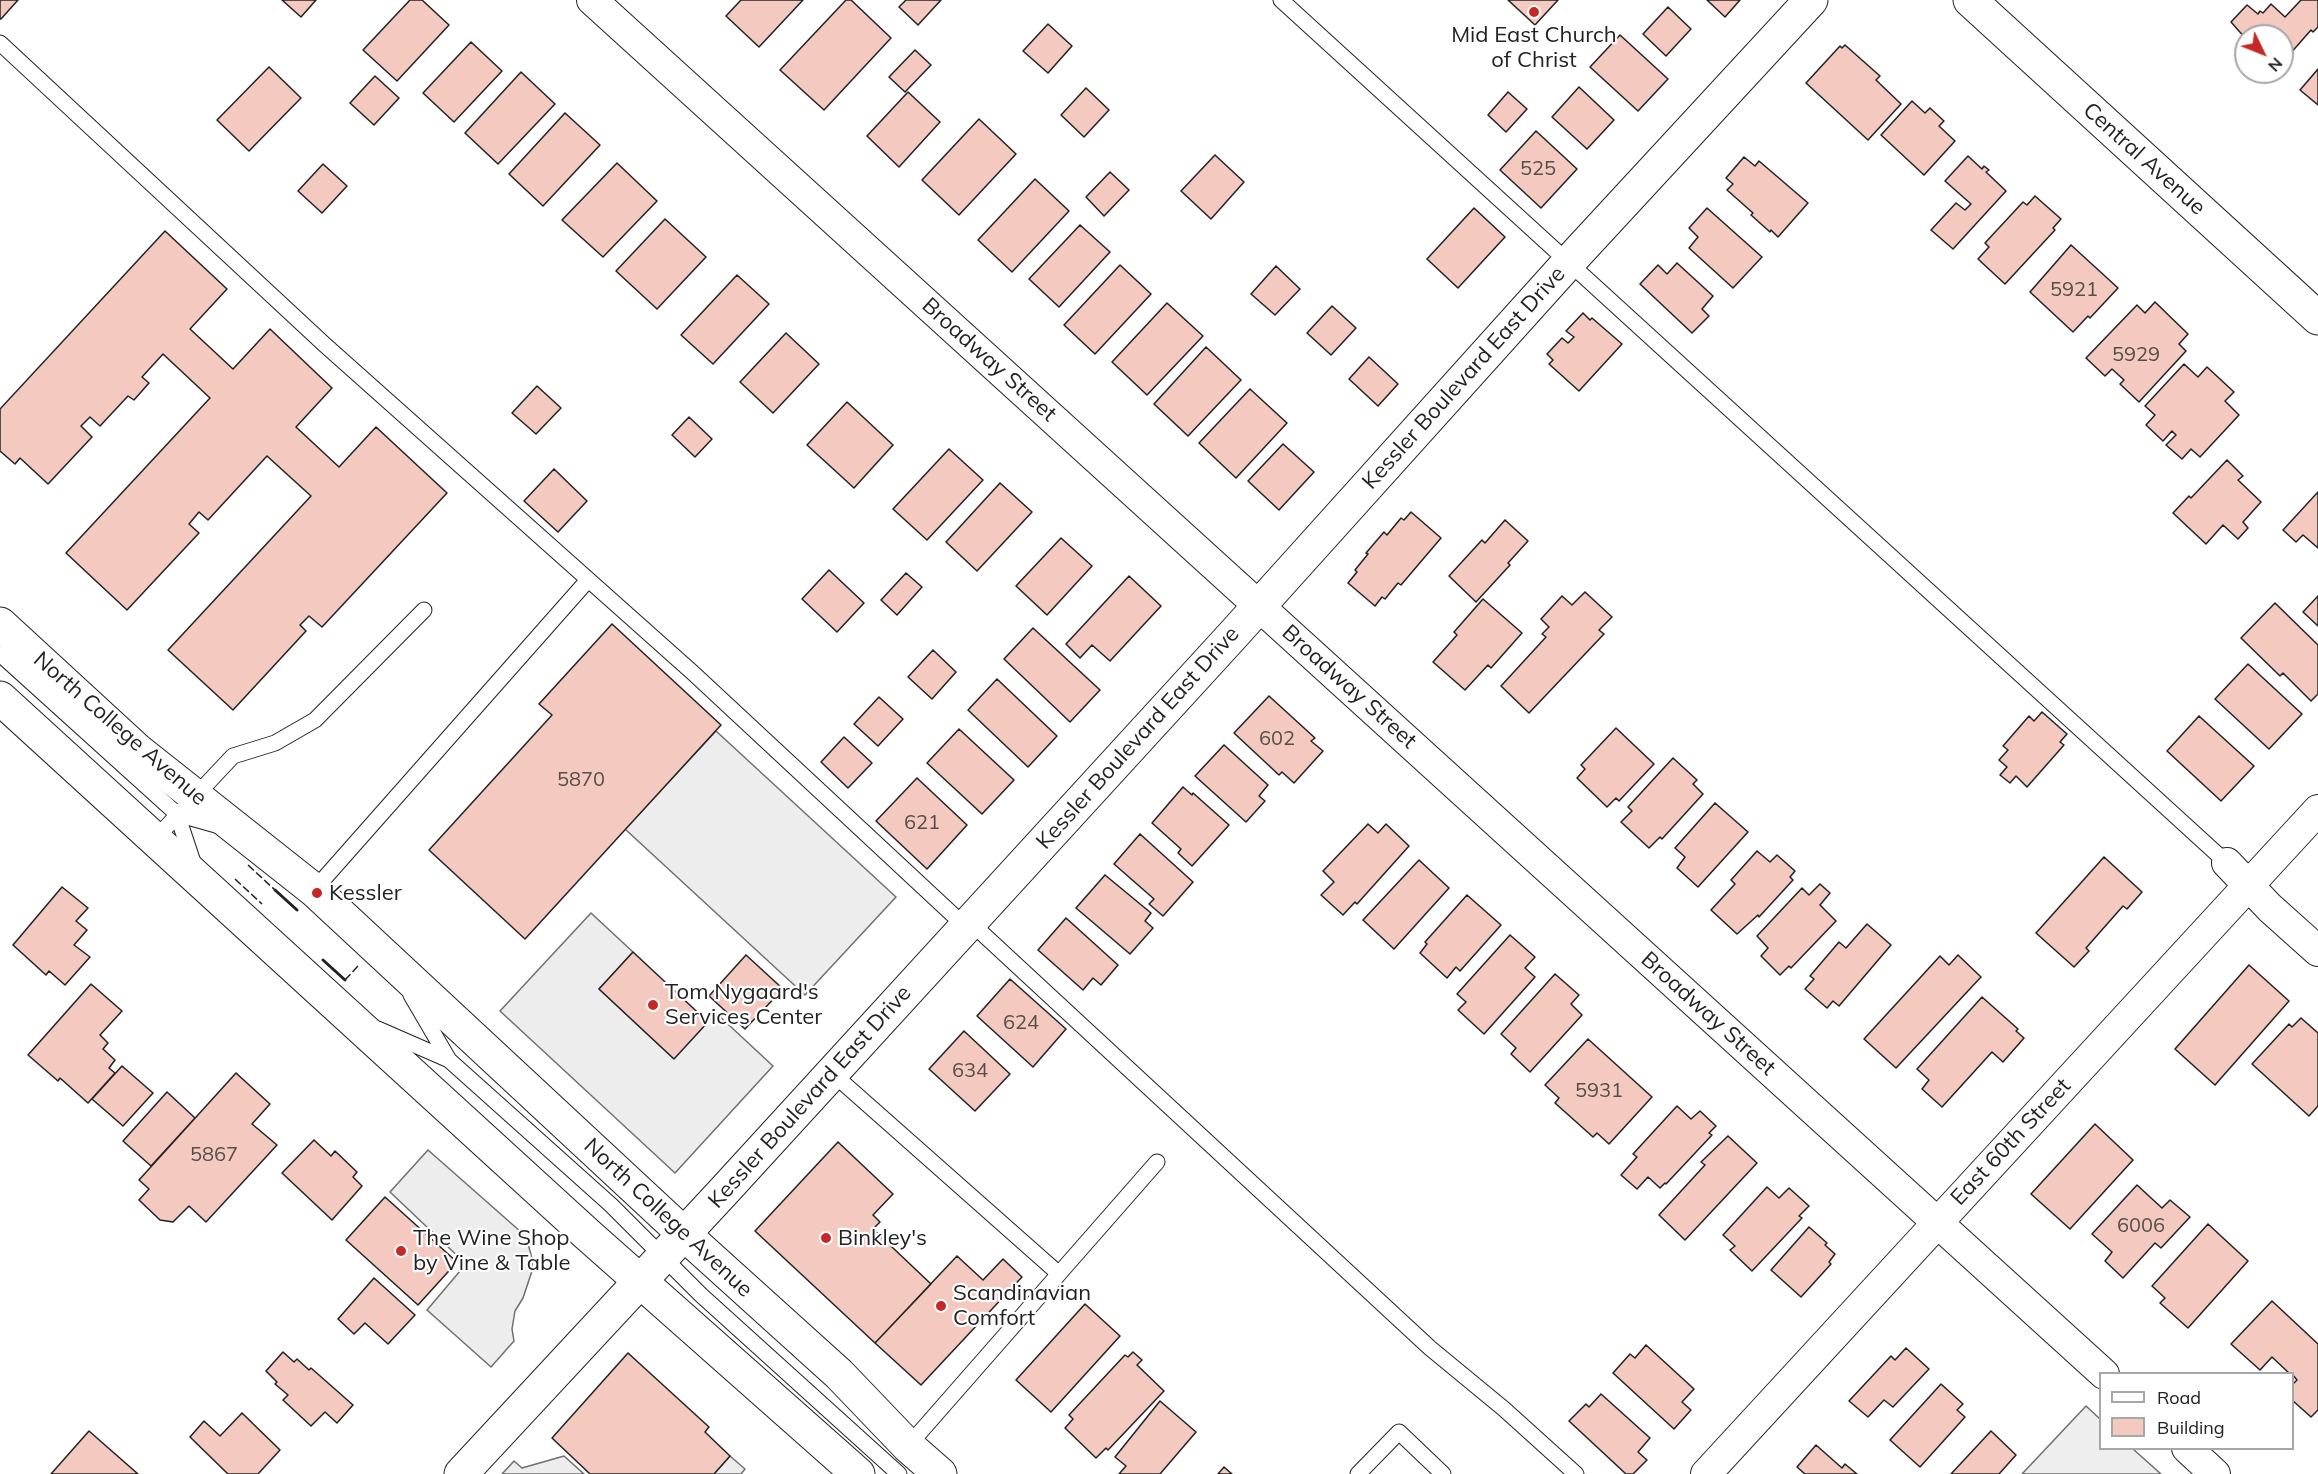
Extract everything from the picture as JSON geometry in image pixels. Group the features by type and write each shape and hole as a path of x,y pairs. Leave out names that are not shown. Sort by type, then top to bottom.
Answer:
{"main road":[{"name":"Kessler Boulevard East Drive","path":"461,1474 968,924 1568,263 1811,0"},
{"name":"Central Avenue","path":"1970,0 2318,318"},
{"name":"North College Avenue","path":"0,624 137,750 186,804 242,832 314,890 393,965 673,1246 839,1374 904,1460 940,1474"},
{"name":"North College Avenue","path":"0,698 345,1014 858,1474"}],"street":[{"name":"Broadway Street","path":"592,0 2102,1372"},
{"name":"East 60th Street","path":"1706,1474 2318,810"},
{"path":"2227,863 2270,908 2318,951"},
{"path":"2188,1450 2215,1474"}],"lane":[{"path":"1281,0 2227,863"},
{"path":"0,43 325,345 692,672 1430,1348 1576,1474"},
{"path":"314,890 588,580"},
{"path":"155,839 233,756 275,743 315,720 424,610"},
{"name":"North College Avenue","path":"0,654 186,804 198,878"},
{"name":"North College Avenue","path":"393,965 449,1060 611,1205 673,1246"},
{"name":"North College Avenue","path":"345,1014 449,1060"},
{"path":"832,1072 1058,1273"},
{"path":"904,1460 1058,1273 1157,1162"},
{"path":"1358,1474 1399,1432 1443,1474"}],"shaded area":[{"path":"716,731 896,897 805,995 625,829"},
{"path":"591,913 633,952 599,989 673,1058 716,1013 773,1066 675,1173 500,1011"},
{"path":"428,1150 521,1232 528,1244 532,1258 532,1271 523,1298 515,1311 512,1329 514,1341 491,1367 427,1310 466,1264 390,1192"},
{"path":"2086,1406 2099,1418 2099,1450 2134,1450 2161,1474 2022,1474"},
{"path":"564,1456 584,1474 502,1474 514,1461 522,1468"},
{"path":"730,1456 745,1469 741,1474 714,1474"}],"building":[{"path":"0,0 18,0 1,19 0,19"},
{"path":"282,0 316,0 301,17"},
{"path":"410,0 422,0 449,25 397,81 363,50"},
{"path":"741,0 803,0 759,47 726,16"},
{"path":"846,0 851,0 891,38 824,110 780,70"},
{"path":"906,0 941,0 918,25 899,7"},
{"name":"Mid East Church of Christ","path":"1508,0 1558,0 1535,25"},
{"path":"1707,0 1740,0 1725,17"},
{"path":"2301,0 2318,0 2318,27 2313,32 2311,30 2294,49 2294,24 2234,25 2231,22 2247,5 2258,14 2260,11 2263,13 2271,4 2285,17"},
{"path":"1668,7 1691,29 1666,56 1643,34"},
{"path":"1048,24 1072,46 1048,73 1023,51"},
{"path":"1620,35 1668,79 1638,111 1590,67"},
{"path":"471,42 502,71 454,122 423,93"},
{"path":"1845,45 1880,76 1876,80 1901,104 1868,140 1806,83 1840,46 1842,48"},
{"path":"915,50 931,65 905,92 889,77"},
{"path":"269,67 301,98 249,151 217,120"},
{"path":"2318,69 2318,105 2300,90"},
{"path":"521,72 555,104 498,164 465,133"},
{"path":"375,76 399,98 374,125 350,103"},
{"path":"1579,87 1614,120 1587,149 1552,117"},
{"path":"1086,88 1109,110 1084,137 1061,115"},
{"path":"908,92 940,122 899,167 867,136"},
{"path":"1508,92 1527,109 1506,132 1488,115"},
{"path":"1912,101 1925,113 1930,108 1944,121 1939,126 1955,141 1924,175 1881,135"},
{"path":"565,113 600,145 543,206 509,174"},
{"path":"979,119 1016,154 959,215 922,180"},
{"path":"1536,131 1577,169 1541,208 1500,170"},
{"path":"1215,155 1244,182 1211,219 1181,191"},
{"path":"1968,156 1982,169 1984,166 1989,170 1986,172 2006,191 1953,249 1931,230 1956,203 1965,210 1971,204 1945,181"},
{"path":"1744,157 1755,166 1759,161 1808,203 1778,237 1751,215 1753,213 1727,190 1733,184 1726,178"},
{"path":"617,163 657,201 603,257 562,220"},
{"path":"323,164 347,186 322,213 298,191"},
{"path":"1110,172 1129,190 1104,216 1086,197"},
{"path":"1035,179 1069,211 1012,272 978,240"},
{"path":"2035,196 2061,219 2053,228 2055,230 2005,284 1978,259 1989,247 1985,243 2023,202 2027,205"},
{"path":"1474,208 1505,237 1458,288 1427,259"},
{"path":"1707,208 1762,257 1733,288 1689,248 1698,237 1689,228"},
{"path":"665,219 706,257 657,309 616,271"},
{"path":"1080,225 1110,252 1059,307 1029,279"},
{"path":"165,231 227,289 190,329 233,369 270,329 332,388 296,427 339,467 376,427 447,493 322,627 309,616 300,625 306,631 233,710 168,650 311,496 267,456 208,520 199,512 189,524 199,533 127,610 66,553 210,398 163,354 142,377 149,383 134,400 128,396 100,426 90,417 81,426 92,437 48,484 20,458 15,464 0,451 0,409"},
{"path":"2071,245 2118,288 2090,318 2088,316 2073,332 2030,292"},
{"path":"1677,263 1713,296 1702,309 1709,316 1692,333 1640,284 1658,265 1667,274"},
{"path":"1120,265 1151,294 1095,354 1064,325"},
{"path":"1276,266 1300,289 1275,315 1251,294"},
{"path":"737,275 769,304 713,364 681,335"},
{"path":"2155,302 2188,334 2179,344 2186,351 2139,402 2120,384 2124,380 2112,369 2105,376 2086,358 2137,305 2145,313"},
{"path":"1167,303 1203,336 1147,395 1112,362"},
{"path":"1332,306 1356,328 1331,355 1307,333"},
{"path":"1583,313 1622,344 1579,391 1549,364 1553,360 1547,354 1562,338 1568,343 1574,337 1566,331"},
{"path":"786,333 819,364 773,413 740,382"},
{"path":"1206,347 1241,380 1188,436 1154,404"},
{"path":"1369,357 1398,384 1378,406 1349,379"},
{"path":"2184,364 2198,377 2207,367 2234,392 2225,401 2239,415 2200,457 2191,449 2182,459 2166,445 2176,435 2172,431 2163,441 2146,425 2155,415 2145,406"},
{"path":"537,386 561,408 536,434 512,413"},
{"path":"1250,389 1287,423 1236,478 1199,443"},
{"path":"847,402 893,445 854,488 807,445"},
{"path":"689,417 712,439 695,457 672,435"},
{"path":"1283,444 1314,472 1279,510 1248,481"},
{"path":"949,449 983,480 927,540 893,509"},
{"path":"2227,460 2243,476 2238,480 2261,502 2243,522 2248,528 2238,539 2223,525 2206,544 2173,513 2189,496 2191,498"},
{"path":"554,469 587,501 558,532 524,501"},
{"path":"1000,483 1032,512 977,571 946,542"},
{"path":"2318,492 2318,548 2303,535 2296,542 2283,530"},
{"path":"1411,512 1441,538 1401,585 1398,583 1385,599 1382,597 1375,606 1348,583 1368,554 1366,553 1384,532 1387,535 1401,518 1404,520"},
{"path":"1505,520 1528,541 1508,563 1510,565 1476,602 1449,576 1482,540 1485,543"},
{"path":"1061,538 1092,566 1047,615 1016,586"},
{"path":"829,570 864,603 837,632 802,599"},
{"path":"906,573 922,587 897,615 881,600"},
{"path":"1129,576 1161,606 1110,661 1092,645 1080,658 1066,644"},
{"path":"1585,592 1612,617 1599,630 1604,634 1529,713 1501,686 1546,637 1542,634 1549,627 1541,619 1562,596 1572,605"},
{"path":"2318,596 2318,626 2303,612"},
{"path":"1483,599 1522,633 1491,668 1488,665 1465,690 1433,662 1457,635 1454,632"},
{"path":"2275,603 2318,645 2318,694 2311,701 2283,673 2280,676 2241,638"},
{"path":"612,624 721,725 525,939 429,850 552,715 539,704"},
{"path":"1033,628 1100,690 1070,722 1004,659"},
{"path":"933,650 956,672 932,699 908,677"},
{"path":"2248,664 2302,714 2269,749 2215,699"},
{"path":"997,679 1057,736 1028,767 968,710"},
{"path":"1269,696 1315,738 1311,741 1323,751 1294,783 1282,772 1279,775 1234,733"},
{"path":"879,697 903,719 878,746 854,724"},
{"path":"2042,712 2067,734 2060,742 2064,745 2027,787 2016,776 2010,783 2000,775 2007,767 1999,760 2008,750 2003,746 2029,716 2034,721"},
{"path":"2199,716 2254,766 2221,801 2167,751"},
{"path":"1616,728 1654,764 1619,801 1616,798 1607,807 1577,778 1585,769 1581,765"},
{"path":"959,729 1014,780 982,814 927,763"},
{"path":"844,737 872,763 848,788 821,762"},
{"path":"1224,745 1268,785 1259,796 1265,801 1246,822 1195,776"},
{"path":"1673,758 1697,780 1693,784 1703,794 1662,839 1660,837 1649,848 1621,822 1632,811 1628,807"},
{"path":"917,778 967,825 927,869 876,821"},
{"path":"1183,787 1229,825 1192,866 1178,853 1181,849 1152,823"},
{"path":"1715,803 1748,832 1698,887 1677,868 1685,857 1675,848"},
{"path":"1368,824 1378,833 1386,824 1409,846 1357,904 1355,902 1343,915 1321,895 1334,882 1323,871"},
{"path":"1140,834 1193,882 1163,916 1149,904 1154,899 1114,864"},
{"path":"1757,851 1770,862 1777,855 1795,871 1790,877 1793,880 1759,917 1758,915 1737,934 1711,910 1735,884 1731,880"},
{"path":"2104,857 2142,892 2127,909 2123,906 2086,948 2089,951 2074,967 2036,933"},
{"path":"1419,860 1449,888 1394,949 1363,920"},
{"path":"1105,875 1151,913 1145,921 1153,928 1130,954 1076,908"},
{"path":"1820,884 1830,893 1820,905 1836,921 1791,968 1789,966 1780,975 1761,956 1768,948 1757,936 1802,888 1809,895"},
{"path":"62,887 88,908 76,921 87,930 74,945 90,957 65,985 49,971 46,975 13,945"},
{"path":"1467,895 1501,925 1460,971 1456,967 1447,978 1420,953 1427,944 1425,942"},
{"path":"1066,918 1118,965 1101,985 1093,978 1083,990 1038,950"},
{"path":"1867,924 1891,945 1839,1006 1833,1001 1827,1008 1805,989 1814,979 1810,976 1839,942 1846,948"},
{"path":"1510,935 1535,957 1525,968 1535,977 1484,1034 1458,1010 1466,1002 1457,994"},
{"name":"Tom Nygaard's Services Center","path":"633,952 708,1022 674,1059 599,989"},
{"path":"746,955 783,989 745,1029 709,996"},
{"path":"1958,955 1981,977 1896,1068 1864,1039 1940,956 1949,965"},
{"path":"2249,965 2289,1001 2215,1085 2175,1049"},
{"path":"1555,974 1579,995 1571,1004 1582,1015 1530,1072 1511,1054 1516,1048 1501,1034"},
{"path":"1010,979 1066,1029 1033,1067 977,1016"},
{"path":"91,984 122,1011 100,1035 108,1043 103,1049 115,1060 109,1068 115,1073 88,1103 60,1078 58,1081 28,1055"},
{"path":"1982,997 2018,1029 2016,1031 2024,1038 2003,1062 1992,1052 1942,1107 1922,1089 1929,1080 1917,1069"},
{"path":"2301,1018 2318,1033 2318,1106 2309,1116 2252,1064 2289,1024 2292,1027"},
{"path":"964,1031 1010,1074 975,1111 929,1069"},
{"path":"1588,1039 1652,1097 1609,1144 1597,1133 1593,1137 1555,1103 1559,1098 1545,1085"},
{"path":"122,1066 153,1093 123,1126 92,1099"},
{"path":"236,1073 270,1104 252,1124 277,1145 206,1222 189,1206 173,1222 160,1220 139,1200 149,1189 139,1180"},
{"path":"167,1092 195,1118 151,1166 123,1141"},
{"path":"1677,1106 1691,1119 1700,1111 1716,1126 1709,1133 1712,1135 1666,1184 1660,1188 1648,1177 1637,1189 1621,1175 1637,1157 1633,1154"},
{"path":"2095,1124 2133,1160 2070,1229 2031,1194"},
{"path":"1728,1136 1757,1163 1685,1240 1659,1215 1705,1165 1701,1162"},
{"path":"314,1140 331,1156 335,1151 357,1172 353,1177 362,1186 332,1220 282,1173"},
{"path":"838,1142 893,1194 873,1215 880,1222 873,1229 931,1284 875,1343 755,1231"},
{"path":"2137,1185 2162,1208 2170,1200 2190,1217 2161,1248 2155,1243 2123,1278 2105,1261 2112,1252 2092,1234"},
{"path":"1767,1187 1779,1198 1789,1188 1809,1206 1799,1216 1802,1218 1752,1271 1730,1250 1735,1246 1723,1235"},
{"name":"The Wine Shop by Vine & Table","path":"385,1197 457,1262 418,1305 346,1240"},
{"path":"2208,1224 2248,1261 2188,1328 2160,1303 2165,1298 2152,1286"},
{"path":"1809,1227 1827,1243 1825,1245 1835,1254 1829,1262 1831,1264 1801,1297 1771,1270"},
{"path":"957,1256 983,1280 1003,1259 1022,1277 921,1385 875,1343"},
{"path":"374,1278 415,1315 388,1344 365,1323 354,1334 338,1319"},
{"path":"2272,1301 2318,1344 2318,1410 2311,1417 2294,1402 2294,1383 2297,1380 2294,1372 2288,1372 2272,1357 2260,1370 2231,1344"},
{"path":"1085,1304 1120,1336 1051,1412 1016,1380"},
{"path":"1646,1345 1694,1389 1682,1402 1691,1410 1674,1429 1613,1373 1630,1354 1635,1358"},
{"path":"1906,1348 1929,1369 1893,1407 1884,1400 1868,1417 1849,1401 1891,1356 1895,1360"},
{"path":"283,1352 294,1362 297,1359 309,1370 311,1368 353,1405 337,1423 325,1412 311,1426 283,1400 288,1395 275,1384 277,1382 266,1371"},
{"path":"1133,1352 1142,1360 1137,1365 1164,1391 1108,1450 1106,1448 1096,1458 1065,1428 1073,1419 1069,1415 1125,1355 1128,1357"},
{"path":"628,1353 709,1427 705,1432 730,1456 714,1474 590,1474 552,1438"},
{"path":"1941,1384 1963,1404 1957,1410 1965,1417 1920,1467 1890,1440"},
{"path":"1601,1394 1650,1438 1638,1452 1647,1460 1633,1474 1626,1474 1569,1421 1586,1404 1589,1407"},
{"path":"1160,1401 1196,1432 1160,1474 1119,1474 1126,1466 1115,1457"},
{"path":"242,1413 280,1450 258,1474 228,1474 190,1437 204,1421 220,1436"},
{"path":"89,1431 138,1474 51,1474"},
{"path":"1991,1431 2016,1455 1999,1474 1951,1474"},
{"path":"1816,1445 1842,1468 1845,1464 1857,1474 1805,1474 1797,1467"},
{"path":"1224,1467 1232,1474 1218,1474"}],"fence":[{"path":"248,865 275,890"},
{"path":"235,879 262,904"},
{"path":"345,980 358,966"}],"wall":[{"path":"275,890 297,910"},
{"path":"323,960 345,980"}],"place":[{"name":"Mid East Church of Christ","path":"1534,12"},
{"name":"Kessler","path":"317,893"},
{"name":"Tom Nygaard's Services Center","path":"653,1005"},
{"name":"Binkley's","path":"826,1238"},
{"name":"The Wine Shop by Vine & Table","path":"401,1251"},
{"name":"Scandinavian Comfort","path":"941,1306"}]}
